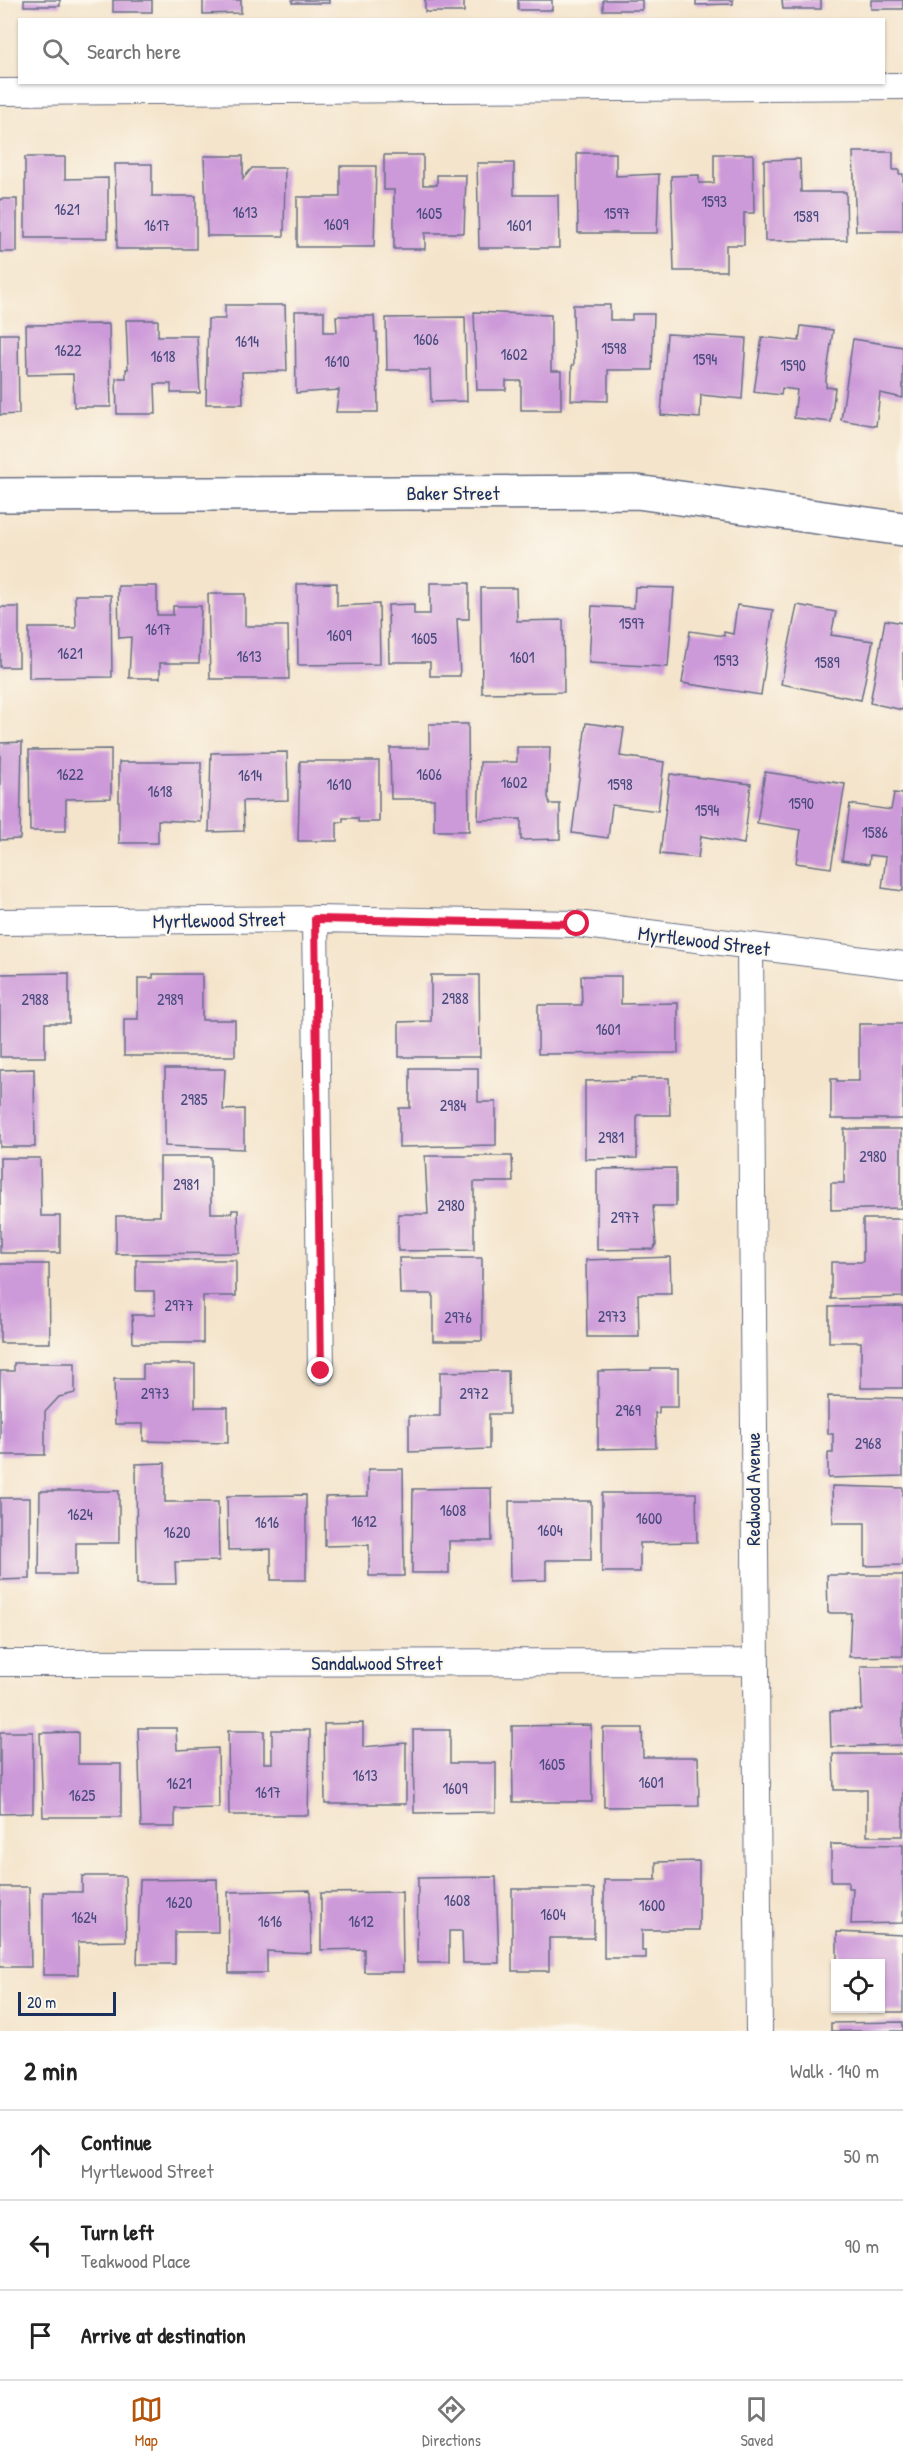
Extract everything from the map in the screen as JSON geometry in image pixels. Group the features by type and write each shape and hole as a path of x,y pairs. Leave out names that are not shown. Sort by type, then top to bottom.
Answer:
{"street":[{"path":"0,92 903,86"},
{"name":"Baker Street","path":"0,495 637,492 903,529"},
{"path":"315,919 321,1371"},
{"name":"Myrtlewood Street","path":"0,922 315,919 577,924 903,965"},
{"name":"Redwood Avenue","path":"750,947 754,1662 759,2031"},
{"name":"Sandalwood Street","path":"0,1663 754,1662"}],"building":[{"path":"24,0 60,0 60,6 24,6"},
{"path":"113,0 152,0 152,12 113,12"},
{"path":"203,0 241,0 241,13 203,14"},
{"path":"292,0 329,0 329,3 292,3"},
{"path":"425,0 464,0 464,12 425,12"},
{"path":"518,0 552,0 552,10 518,10"},
{"path":"603,0 642,0 642,10 603,10"},
{"path":"696,0 733,0 733,4 696,5"},
{"path":"782,0 821,0 821,9 783,9"},
{"path":"871,0 903,0 903,9 871,9"},
{"path":"853,152 893,152 893,170 899,170 899,174 903,174 903,231 856,231"},
{"path":"577,153 616,153 616,176 659,174 657,233 578,233"},
{"path":"714,154 753,154 754,213 744,213 744,245 726,245 726,271 674,271 671,176 699,175 699,183 714,183"},
{"path":"384,155 423,155 423,185 437,185 437,175 466,175 464,233 425,233 425,249 394,249 394,190 384,190"},
{"path":"204,156 243,156 243,179 252,168 285,168 284,236 207,236"},
{"path":"25,157 65,157 65,179 108,178 108,238 25,238"},
{"path":"800,159 801,192 846,192 847,240 765,241 764,160"},
{"path":"477,163 514,163 514,195 558,195 559,248 479,248"},
{"path":"115,164 152,164 152,196 196,196 196,249 117,249"},
{"path":"340,166 376,166 374,247 297,247 297,197 340,197"},
{"path":"0,199 17,199 17,252 0,252"},
{"path":"225,305 285,305 287,371 242,372 243,404 206,404 208,319 225,319"},
{"path":"573,305 610,305 610,320 632,320 632,314 654,314 652,370 608,370 608,401 571,400 572,365 574,365"},
{"path":"295,311 324,311 324,332 337,332 336,316 374,316 375,332 377,332 378,412 336,412 339,390 296,393"},
{"path":"474,312 551,315 551,371 561,371 561,410 521,410 521,381 506,381 506,390 477,390"},
{"path":"465,317 467,401 431,402 430,370 387,370 386,318"},
{"path":"126,320 158,320 158,336 197,336 200,393 171,393 171,384 155,384 156,414 117,414 116,378 126,378 126,369 128,369"},
{"path":"109,324 111,407 74,407 73,374 27,375 26,325"},
{"path":"801,326 833,330 826,379 826,387 835,388 831,422 794,418 797,390 782,388 781,395 754,392 762,337 799,341"},
{"path":"0,334 18,334 19,414 0,415"},
{"path":"667,334 746,338 742,399 701,395 700,418 661,415"},
{"path":"853,339 903,347 903,398 880,393 876,426 841,420"},
{"path":"337,583 337,606 379,604 380,664 298,665 297,584"},
{"path":"430,583 469,583 469,619 457,619 460,676 430,676 430,662 389,662 388,605 414,604 414,614 430,614"},
{"path":"118,586 157,586 157,615 173,615 173,606 201,606 199,663 160,663 160,678 129,678 131,637 119,638"},
{"path":"635,587 674,588 668,667 589,663 592,606 634,608"},
{"path":"481,588 516,588 517,621 563,620 564,692 482,693"},
{"path":"208,594 245,594 245,626 288,626 289,679 210,679"},
{"path":"75,595 111,595 112,677 29,678 29,628 76,628"},
{"path":"737,605 773,610 761,695 682,683 690,631 724,636 724,632 733,634"},
{"path":"797,605 836,612 831,635 873,641 861,700 781,684"},
{"path":"0,607 19,607 19,667 0,667"},
{"path":"885,620 903,623 903,710 870,703"},
{"path":"586,723 624,728 620,756 664,762 658,811 612,805 608,838 572,833"},
{"path":"429,724 468,724 469,831 434,831 434,799 391,799 390,748 429,748"},
{"path":"22,742 20,839 0,840 0,743"},
{"path":"517,747 550,747 548,797 550,804 560,804 560,839 521,840 521,819 478,820 480,762 517,762"},
{"path":"111,749 111,798 66,799 66,831 30,831 29,750"},
{"path":"287,752 288,800 243,801 244,831 209,832 211,753"},
{"path":"300,761 379,761 379,822 358,822 358,818 343,818 343,822 337,822 337,841 298,841"},
{"path":"119,762 201,762 201,822 158,820 158,843 119,843"},
{"path":"765,772 845,784 831,868 796,863 801,830 757,823"},
{"path":"670,774 751,784 744,844 701,836 698,858 660,854"},
{"path":"894,793 903,794 903,891 882,888 886,857 870,855 869,864 842,860 850,804 891,810"},
{"path":"69,973 69,1023 45,1023 45,1057 0,1057 0,974"},
{"path":"153,974 202,974 202,1020 235,1020 235,1056 124,1056 124,1019 138,1019 138,978 153,978"},
{"path":"431,975 479,975 480,1057 399,1057 399,1022 431,1021"},
{"path":"581,976 621,976 621,1004 678,1003 678,1053 538,1054 538,1005 582,1005"},
{"path":"859,1024 903,1024 903,1119 831,1119 831,1079 859,1081"},
{"path":"410,1068 478,1068 478,1102 496,1102 496,1145 399,1147 399,1108 410,1108"},
{"path":"34,1069 35,1147 0,1147 0,1070"},
{"path":"165,1069 225,1069 223,1110 244,1109 244,1149 165,1146"},
{"path":"631,1078 669,1078 670,1115 637,1115 637,1158 585,1159 585,1081 631,1080"},
{"path":"844,1129 901,1129 901,1208 831,1210 831,1183 844,1183"},
{"path":"425,1156 512,1156 513,1182 474,1182 474,1250 398,1251 398,1214 428,1214"},
{"path":"160,1157 211,1157 211,1213 232,1213 232,1210 238,1210 239,1253 116,1254 116,1216 160,1216"},
{"path":"0,1158 40,1158 41,1216 60,1216 60,1253 0,1253"},
{"path":"676,1168 676,1206 653,1206 656,1244 653,1249 597,1250 597,1169"},
{"path":"863,1219 903,1219 903,1297 831,1299 831,1262 863,1262"},
{"path":"670,1257 671,1294 638,1294 639,1337 587,1337 586,1260"},
{"path":"399,1258 482,1258 482,1341 433,1341 433,1294 400,1294"},
{"path":"136,1260 236,1260 236,1296 203,1296 203,1343 133,1343 132,1315 155,1315 154,1291 136,1291"},
{"path":"0,1264 49,1264 50,1343 0,1343"},
{"path":"903,1306 903,1388 861,1388 861,1342 829,1342 829,1307"},
{"path":"14,1363 75,1363 75,1393 59,1397 45,1412 45,1455 0,1455 0,1371 14,1371"},
{"path":"143,1364 195,1364 195,1407 228,1407 228,1443 143,1441 143,1424 115,1424 114,1379 143,1379"},
{"path":"651,1368 678,1368 678,1407 659,1407 659,1413 655,1413 656,1448 598,1449 598,1371 651,1370"},
{"path":"508,1371 509,1414 489,1414 489,1449 409,1452 409,1416 440,1416 440,1372"},
{"path":"828,1396 903,1398 903,1476 828,1478 828,1453 833,1453 833,1434 828,1434"},
{"path":"165,1463 165,1502 218,1502 219,1561 175,1562 176,1584 137,1584 136,1464"},
{"path":"368,1469 403,1469 404,1576 369,1576 369,1545 325,1546 325,1497 368,1496"},
{"path":"832,1486 903,1488 903,1565 865,1566 865,1523 833,1523"},
{"path":"491,1488 492,1541 449,1541 449,1573 412,1573 413,1489"},
{"path":"40,1491 119,1491 119,1543 76,1543 76,1575 39,1575"},
{"path":"602,1493 696,1493 697,1542 640,1543 640,1572 602,1572"},
{"path":"306,1495 306,1580 271,1580 271,1549 228,1550 227,1496"},
{"path":"0,1498 30,1498 30,1579 0,1580"},
{"path":"509,1501 591,1501 591,1560 546,1560 546,1580 510,1581"},
{"path":"827,1575 903,1575 903,1656 849,1657 851,1613 828,1613"},
{"path":"861,1666 903,1666 903,1745 831,1747 830,1711 862,1710"},
{"path":"363,1723 363,1747 406,1743 406,1804 325,1804 324,1724"},
{"path":"591,1725 592,1802 513,1802 512,1726"},
{"path":"138,1728 176,1728 177,1750 218,1748 219,1808 175,1809 175,1827 141,1827"},
{"path":"603,1728 642,1728 643,1757 698,1757 699,1806 604,1807"},
{"path":"272,1730 310,1730 308,1815 229,1815 228,1731 264,1731 264,1763 272,1763"},
{"path":"413,1730 450,1730 450,1763 496,1763 496,1812 414,1813"},
{"path":"0,1732 33,1732 33,1813 0,1814"},
{"path":"78,1732 78,1764 121,1764 121,1817 43,1817 40,1733"},
{"path":"833,1754 903,1754 903,1836 867,1836 867,1790 834,1790"},
{"path":"831,1844 903,1845 903,1923 851,1924 853,1888 848,1888 848,1882 831,1882"},
{"path":"699,1861 699,1930 642,1930 642,1951 646,1951 646,1958 604,1958 604,1880 656,1880 656,1862"},
{"path":"82,1876 125,1876 126,1941 78,1942 78,1975 43,1975 43,1892 82,1892"},
{"path":"496,1877 499,1963 463,1963 462,1931 449,1931 449,1963 417,1963 418,1878"},
{"path":"217,1879 218,1932 175,1932 175,1964 137,1964 140,1880"},
{"path":"0,1887 29,1887 31,1967 0,1967"},
{"path":"512,1889 594,1889 594,1938 549,1938 549,1971 512,1971"},
{"path":"310,1890 311,1953 267,1951 267,1973 229,1973 228,1892"},
{"path":"402,1892 403,1972 364,1972 364,1949 321,1950 321,1893"},
{"path":"837,1932 903,1935 903,2012 885,2012 885,1959 837,1959"},
{"path":"903,2022 903,2031 831,2031 831,2023"}],"route":[{"path":"321,1371 315,919 577,924"}]}
